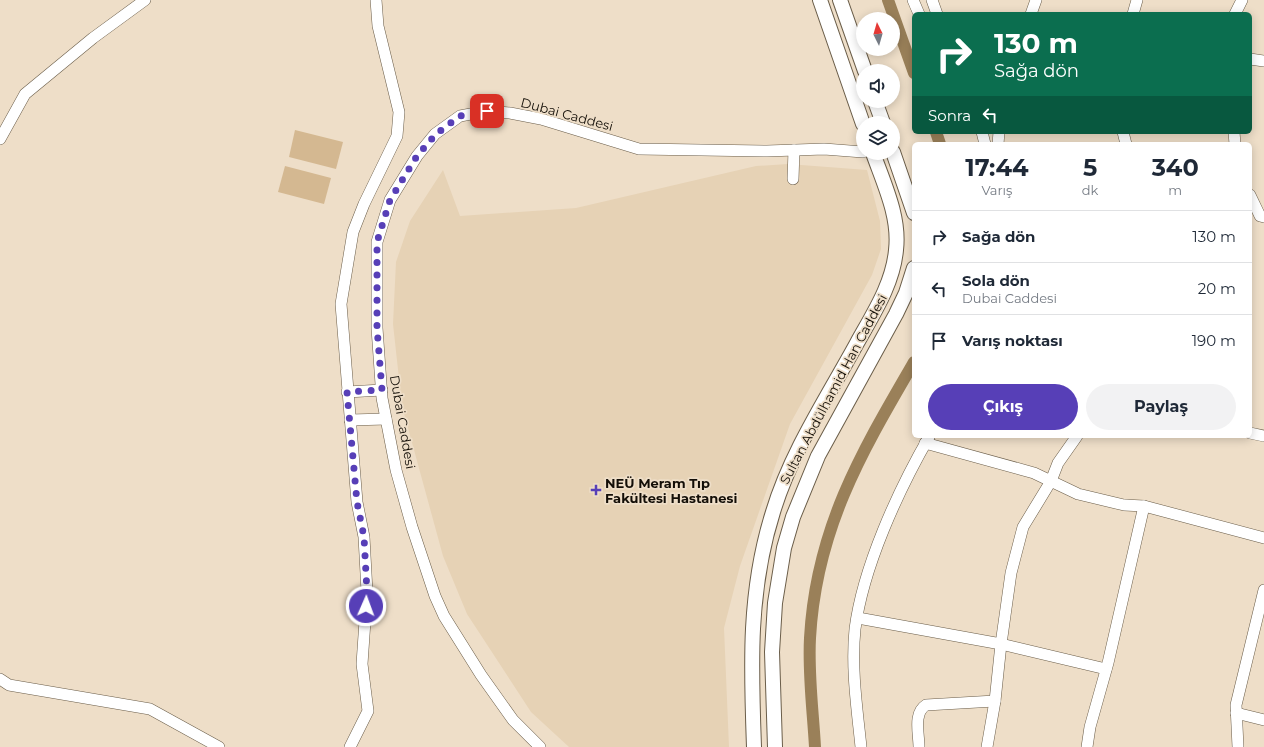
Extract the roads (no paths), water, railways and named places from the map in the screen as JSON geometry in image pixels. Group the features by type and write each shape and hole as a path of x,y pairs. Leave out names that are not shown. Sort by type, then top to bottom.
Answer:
{"main road":[{"path":"820,0 860,116"},
{"path":"840,0 862,64"},
{"name":"Sultan Abdülhamid Han Caddesi","path":"754,747 751,665 752,629 761,554 773,512 794,458 876,309 894,265 896,250 895,218 875,160"},
{"path":"896,160 912,206"},
{"name":"Sultan Abdülhamid Han Caddesi","path":"775,747 772,652 775,603 784,548 793,517 818,456 896,314 906,293 912,274"}],"street":[{"path":"0,139 25,94 93,38 145,0"},
{"path":"350,747 368,711 362,664 367,592 364,537 357,502 341,304 352,239 364,204 397,136 398,112 378,26 376,0"},
{"path":"914,0 918,12"},
{"path":"932,0 937,12"},
{"path":"1031,12 1036,0"},
{"path":"1134,12 1137,0"},
{"path":"1236,12 1242,0"},
{"path":"1252,59 1264,61"},
{"name":"Dubai Caddesi","path":"540,747 513,720 481,675 444,616 412,527 396,470 382,390 377,328 377,242 390,200 417,156 436,134 460,116 487,111 510,113 541,119 639,149 824,149 856,151"},
{"path":"793,179 794,150"},
{"path":"1252,199 1260,216 1264,217"},
{"path":"347,392 382,390"},
{"path":"350,420 386,419"},
{"path":"1252,433 1264,436"},
{"path":"987,747 995,701 1011,573 1023,527 1051,481 1058,463 1076,438"},
{"path":"862,747 854,681 855,629 866,581 891,510 927,439 1034,473 1078,494 1124,506 1144,506 1264,538"},
{"path":"1087,747 1090,727 1106,669 1144,506"},
{"path":"1238,747 1236,705 1264,590"},
{"path":"858,618 1001,644 1106,669"},
{"path":"0,679 9,685 150,709 219,747"},
{"path":"920,747 918,715 921,708 926,705 995,701"},
{"path":"1236,713 1264,720"}],"waterway":[{"path":"888,0 912,67"},
{"path":"937,134 939,142"},
{"path":"815,747 810,679 810,638 814,599 821,562 844,493 876,428 912,365"}],"place":[{"name":"NEÜ Meram Tıp Fakültesi Hastanesi","path":"596,490"}]}
